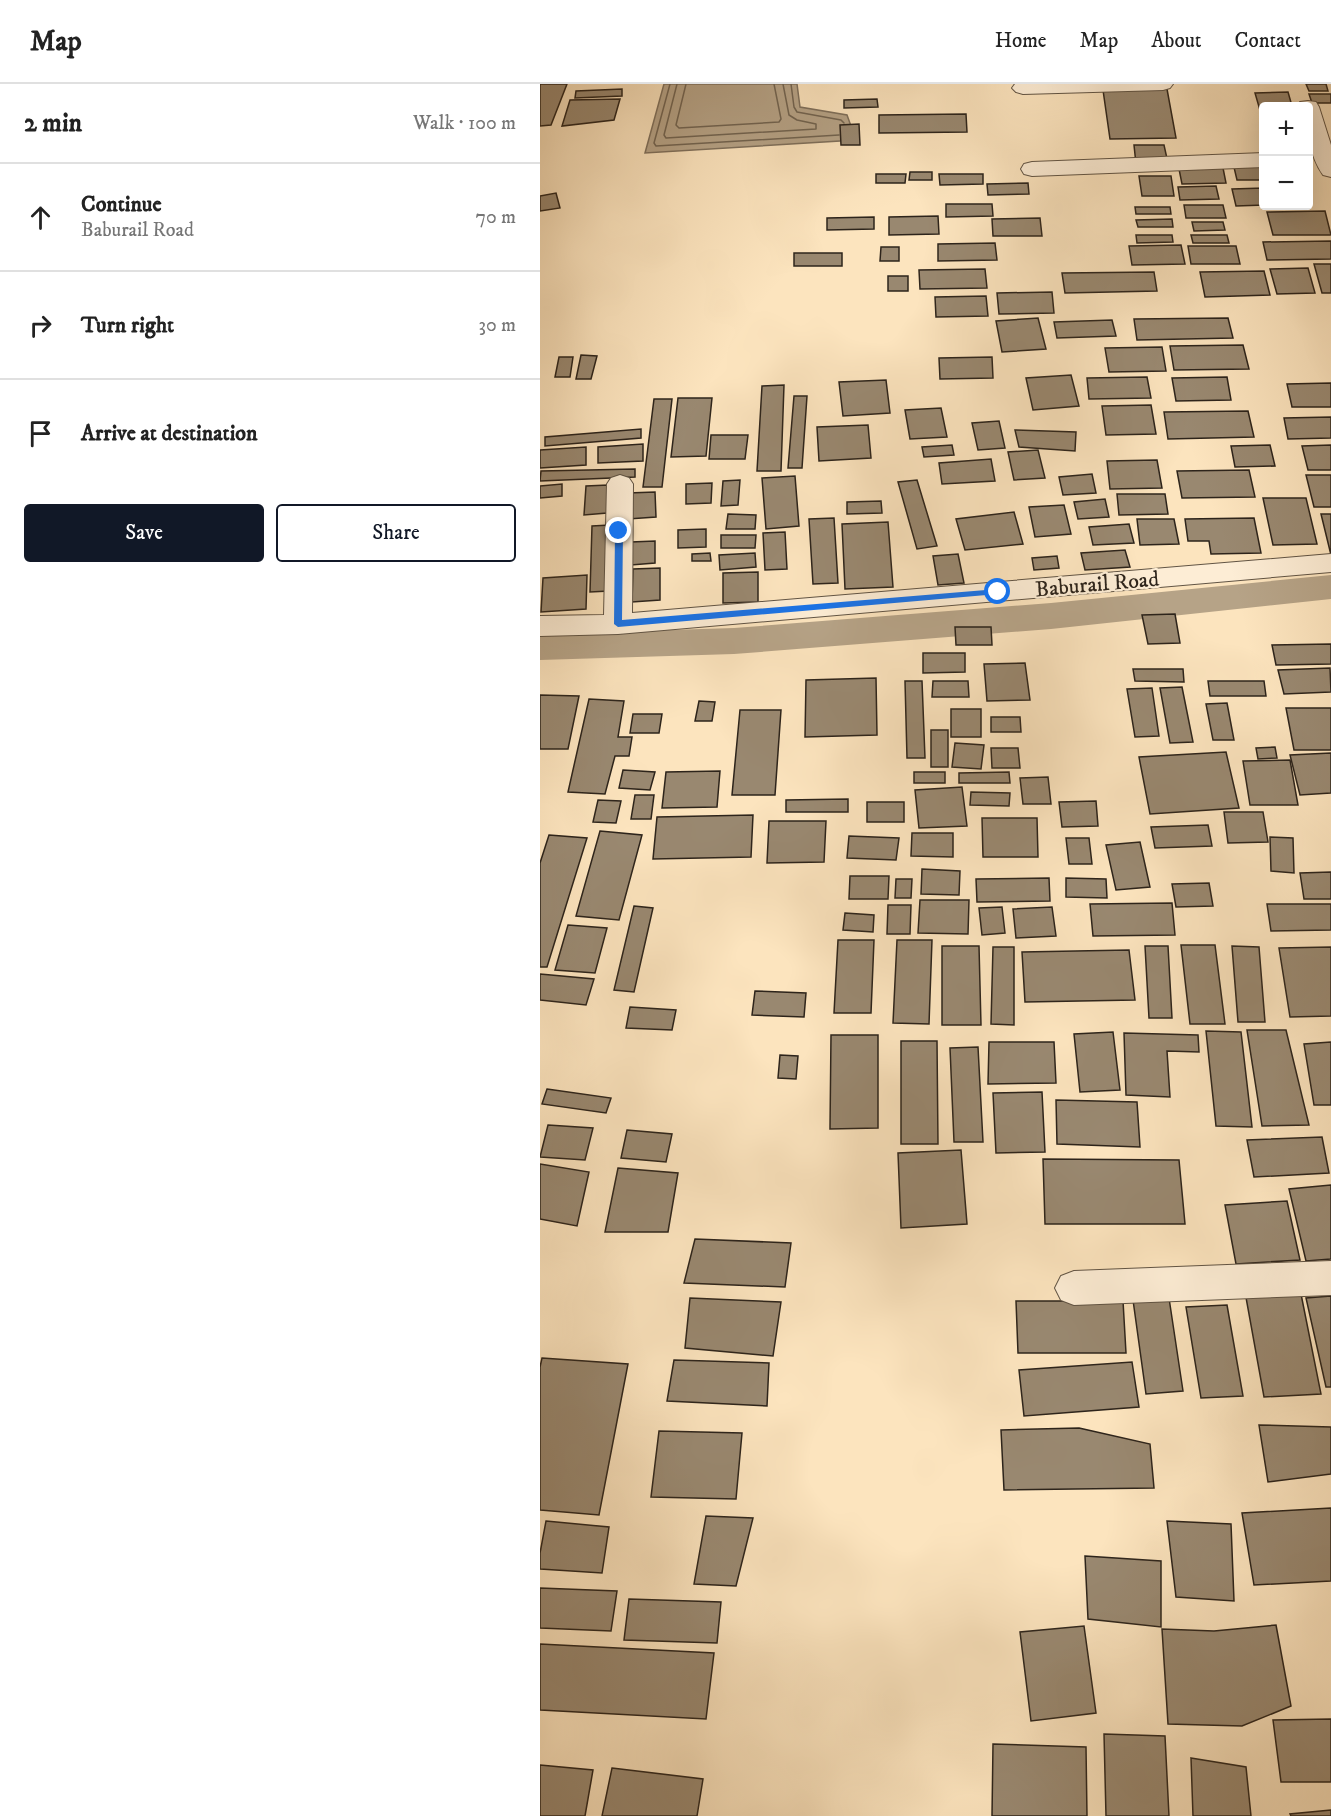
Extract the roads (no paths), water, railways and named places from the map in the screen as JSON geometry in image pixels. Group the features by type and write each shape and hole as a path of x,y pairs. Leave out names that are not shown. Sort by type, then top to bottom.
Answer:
{"street":[{"path":"1023,88 1163,84"},
{"path":"1301,84 1306,102"},
{"path":"1313,124 1324,160"},
{"path":"1032,169 1259,160"},
{"path":"618,624 620,484"},
{"name":"Baburail Road","path":"540,626 618,624 1331,563"},
{"path":"1074,1288 1331,1278"}],"water":[{"path":"664,84 797,84 800,107 847,115 856,140 645,153"}],"waterway":[{"path":"540,647 734,641 1051,616 1331,587"}]}
